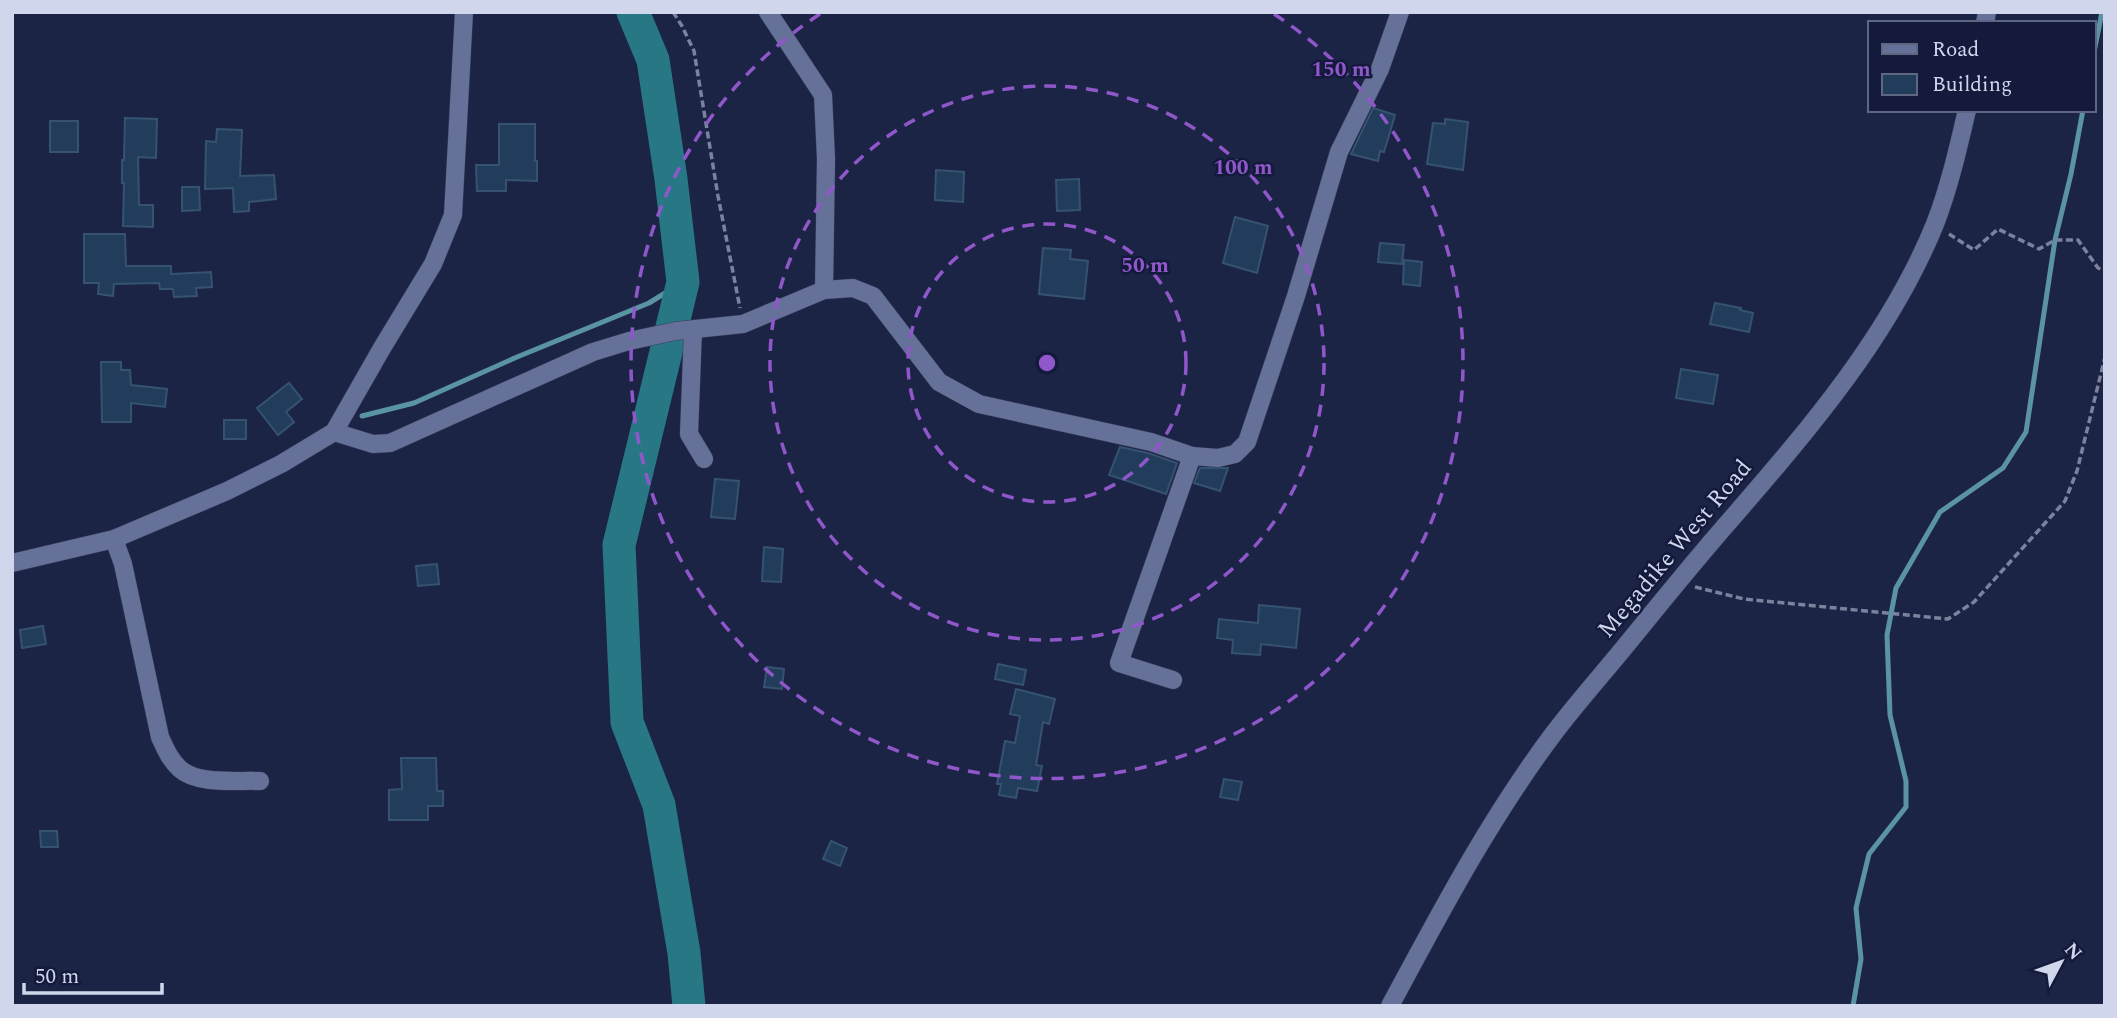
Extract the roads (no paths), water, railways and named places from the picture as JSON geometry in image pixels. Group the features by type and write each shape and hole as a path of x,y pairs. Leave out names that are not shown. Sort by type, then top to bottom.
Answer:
{"street":[{"path":"12,563 114,539 228,491 281,464 334,432 433,264 453,215 464,12"},
{"path":"768,12 823,95 826,159 824,290"},
{"path":"334,432 373,444 390,443 593,352 629,341 685,330 743,324 824,290 853,288 873,296 939,382 979,404 1151,442 1192,456 1218,458 1235,454 1247,442 1296,296 1339,152 1380,69 1400,12"},
{"name":"Megadike West Road","path":"1390,1006 1452,891 1555,731 1676,583 1796,445 1856,365 1895,303 1935,224 1966,112"},
{"path":"685,330 689,434 704,459"},
{"path":"1173,680 1119,663 1192,456"},
{"path":"114,539 122,564 159,737 170,757 181,770 197,779 260,781"}],"waterway":[{"path":"633,12 653,60 683,282 619,545 627,722 659,805 684,953 689,1006"},
{"path":"2096,42 2102,12"},
{"path":"1853,1006 1861,959 1856,908 1869,854 1906,807 1906,781 1890,715 1887,635 1896,588 1940,512 2003,468 2026,432 2055,240 2083,112"},
{"path":"362,416 414,403 649,303 683,282"}]}
